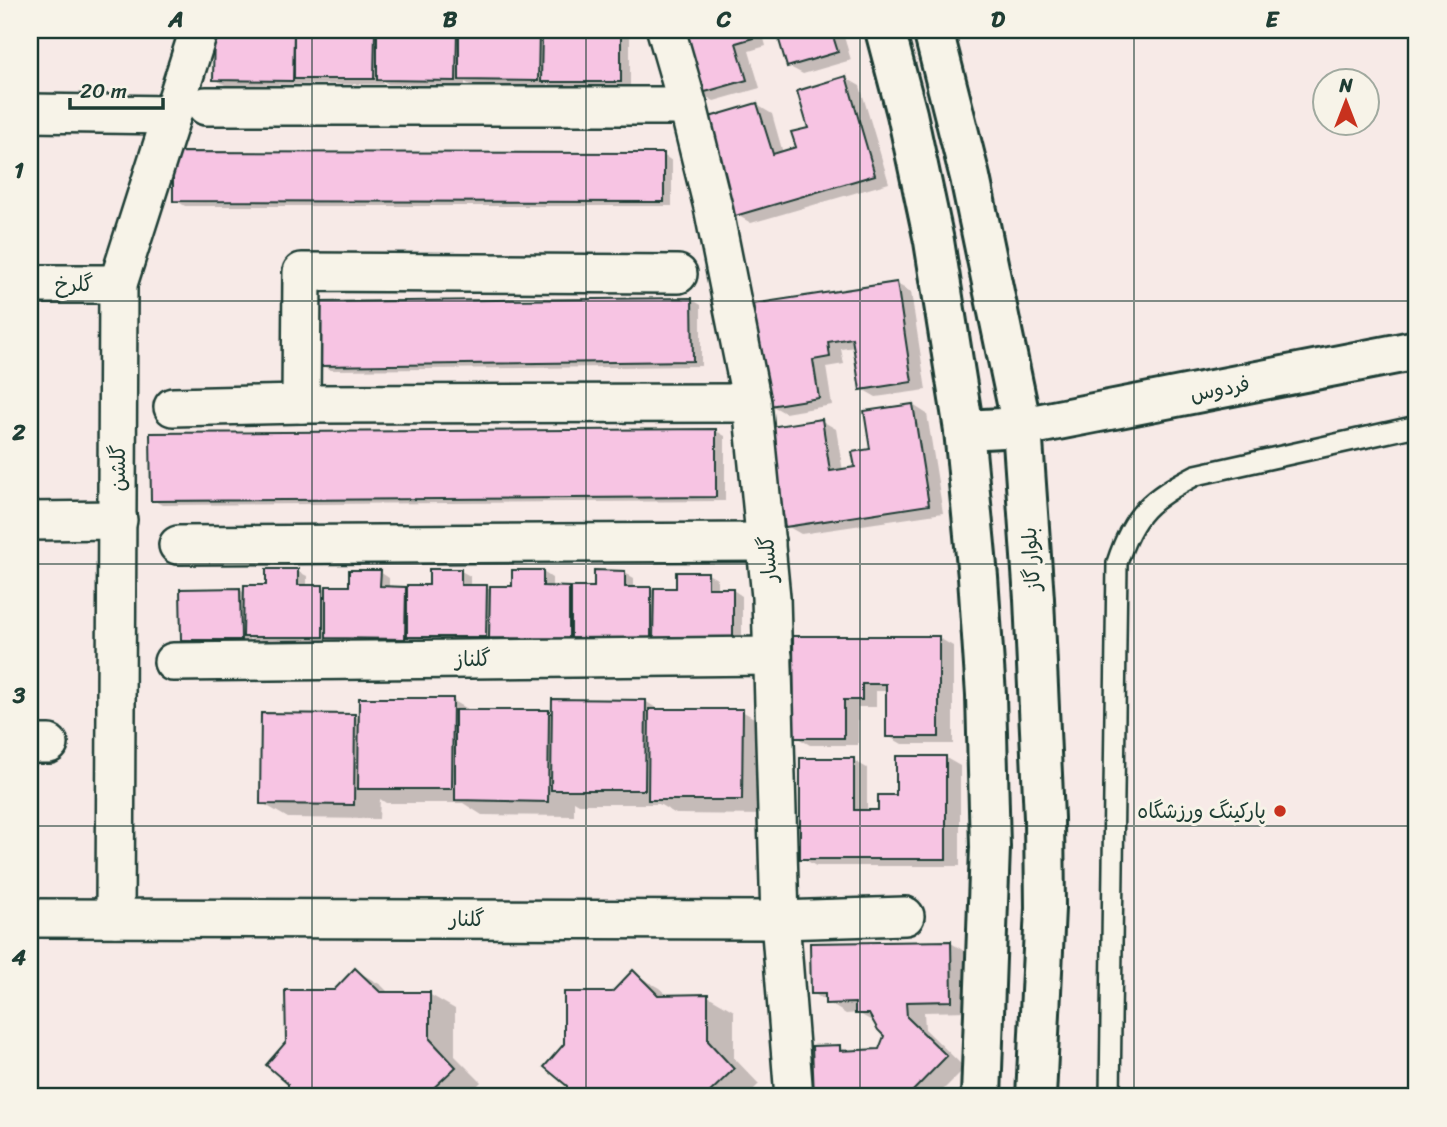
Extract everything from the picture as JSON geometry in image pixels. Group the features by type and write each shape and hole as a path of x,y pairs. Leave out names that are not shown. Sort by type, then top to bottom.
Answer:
{"main road":[{"path":"885,30 934,242 964,430 986,695 990,847 981,1097"},
{"name":"بلوار گاز","path":"933,30 970,177 1022,427 1044,818 1045,908 1036,1097"},
{"name":"فردوس","path":"964,430 1022,427 1417,350"}],"street":[{"name":"گلشن","path":"114,918 118,284 189,110 199,30"},
{"name":"گلسار","path":"666,30 688,106 731,287 752,403 771,597 780,920 794,1097"},
{"path":"30,113 688,106"},
{"path":"301,404 302,272 678,274"},
{"name":"گلرخ","path":"30,284 118,284"},
{"path":"173,407 301,404 752,403"},
{"path":"30,521 118,520"},
{"path":"178,545 766,542"},
{"name":"گلناز","path":"173,662 773,656"},
{"name":"گلنار","path":"30,918 780,920 905,916"}],"lane":[{"path":"1110,1097 1117,563 1126,535 1139,514 1166,491 1195,475 1417,426"}],"building":[{"path":"214,30 294,30 293,81 213,80"},
{"path":"294,30 375,30 374,79 294,79"},
{"path":"377,30 457,30 456,81 377,80"},
{"path":"459,30 539,30 538,81 459,80"},
{"path":"542,30 621,30 621,82 541,82"},
{"path":"679,30 750,30 753,38 736,43 747,80 698,94"},
{"path":"776,30 831,30 838,52 787,67"},
{"path":"846,76 875,175 735,216 706,118 757,103 773,154 796,147 791,132 808,128 797,91"},
{"path":"173,152 664,153 664,202 173,201"},
{"path":"897,282 912,382 860,390 852,338 828,342 830,357 813,360 819,398 769,406 753,304"},
{"path":"692,298 693,361 320,366 319,302"},
{"path":"913,404 929,505 785,527 770,427 822,419 830,471 855,467 852,452 870,449 864,411"},
{"path":"716,429 716,497 151,501 150,433"},
{"path":"266,569 298,569 298,585 323,585 323,637 243,637 244,585 266,585"},
{"path":"429,569 461,569 461,585 487,585 486,637 407,637 407,585 429,585"},
{"path":"349,570 381,570 380,586 406,587 405,639 326,638 326,586 349,586"},
{"path":"512,570 543,570 543,586 569,587 569,639 489,638 490,586 512,586"},
{"path":"594,570 625,571 625,587 651,587 651,639 571,638 571,587 594,587"},
{"path":"676,572 708,572 708,588 733,588 733,640 653,640 654,588 676,588"},
{"path":"240,588 241,640 181,640 180,589"},
{"path":"793,636 939,636 939,737 886,737 886,684 862,684 862,700 844,700 844,738 794,738"},
{"path":"359,698 453,698 452,789 358,789"},
{"path":"552,699 646,700 645,790 551,790"},
{"path":"649,709 743,709 742,800 648,800"},
{"path":"455,710 549,710 548,802 455,800"},
{"path":"261,713 355,714 354,805 260,804"},
{"path":"896,756 946,756 946,859 800,859 800,758 854,758 854,810 878,810 878,795 896,795"},
{"path":"951,941 952,1001 906,1002 907,1017 947,1056 907,1097 814,1097 812,1046 840,1045 840,1051 879,1049 884,1036 869,1014 855,1014 855,1003 825,1004 825,994 811,994 810,943"},
{"path":"355,968 380,992 430,992 430,1039 456,1067 427,1094 428,1097 288,1097 288,1084 266,1065 286,1042 285,990 334,990"},
{"path":"633,970 658,995 708,994 708,1041 734,1069 705,1097 567,1097 567,1086 544,1067 564,1044 564,992 612,992"}],"place":[{"name":"پارکینگ ورزشگاه","path":"1280,811"}]}
